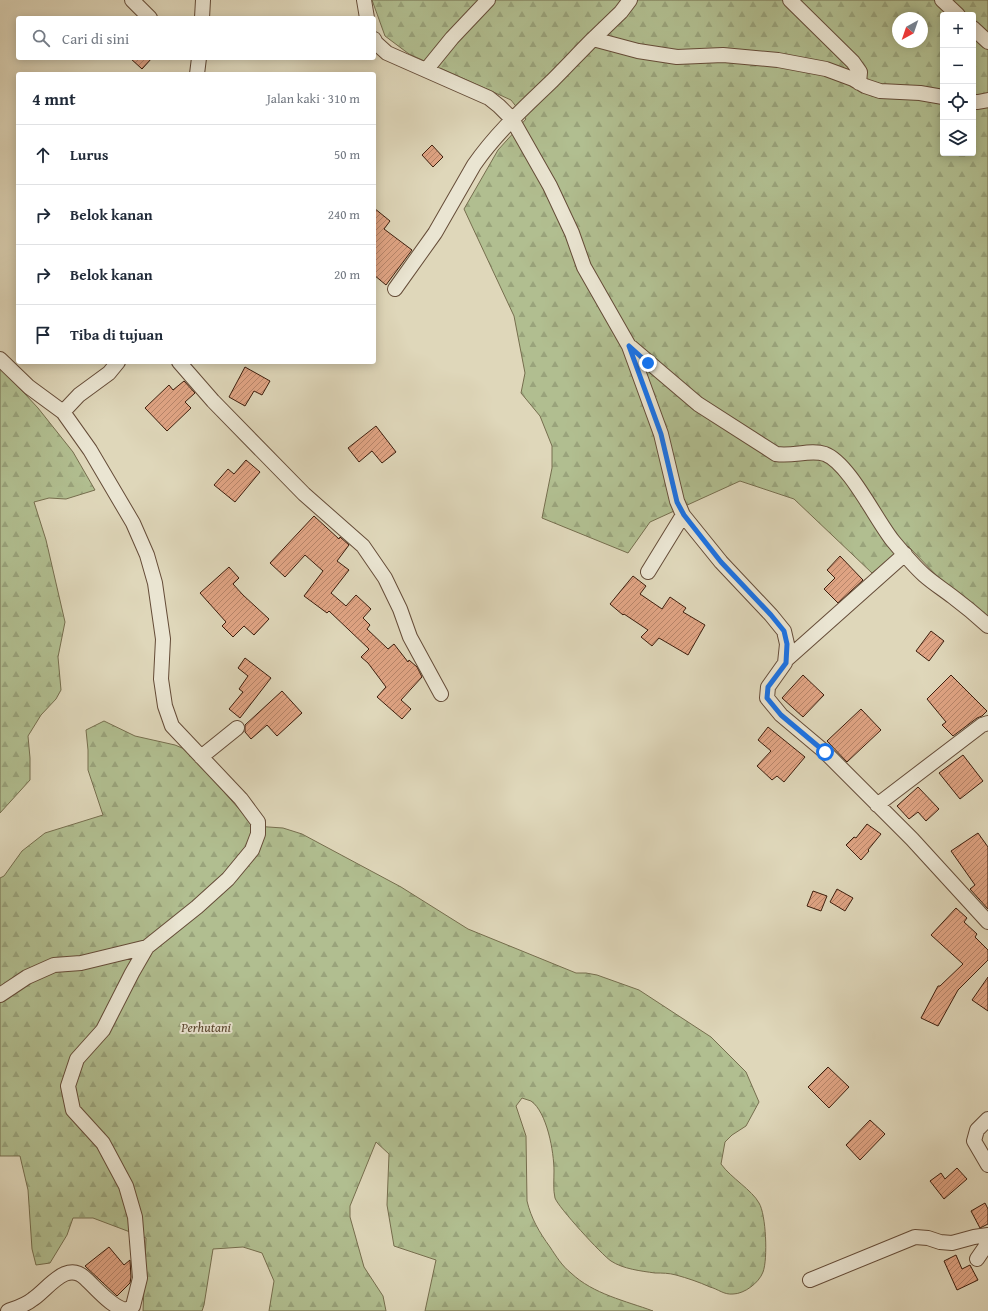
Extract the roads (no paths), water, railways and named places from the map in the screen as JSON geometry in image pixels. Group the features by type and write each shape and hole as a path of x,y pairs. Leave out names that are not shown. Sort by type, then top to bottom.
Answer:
{"street":[{"path":"132,0 148,16"},
{"path":"202,16 203,0"},
{"path":"364,0 367,16"},
{"path":"426,70 452,38 488,0"},
{"path":"395,290 435,233 474,165 512,119 621,12 630,0"},
{"path":"790,0 853,62 860,72 860,83"},
{"path":"942,0 955,12"},
{"path":"976,31 988,42"},
{"path":"593,39 638,51 677,58 723,55 778,60 826,69 880,91 920,93 940,96"},
{"path":"376,43 387,53 488,98 512,119 564,214 584,267 629,346 661,434 677,502 684,515 721,562 784,631 787,644 786,663 768,687 767,698 781,715 825,752 912,839 988,922"},
{"path":"197,72 199,60"},
{"path":"976,102 988,100"},
{"path":"629,346 698,404 776,454 785,456 812,452 824,454 834,460 849,475 893,541 905,554 925,575 988,626"},
{"path":"0,359 29,387 63,412 90,450 133,523 147,556 155,583 163,639 161,679 165,706 172,726 241,799 258,822 258,834 252,850 228,879 147,947 102,1030 77,1059 68,1086 73,1110 103,1143 126,1186 135,1216 140,1263 140,1278 133,1306 127,1310 122,1310 83,1276 74,1272 68,1272 51,1282 33,1299 8,1311"},
{"path":"63,412 79,395 109,373 116,364"},
{"path":"181,364 213,401 304,494 363,546 385,578 400,609 410,637 441,694"},
{"path":"648,572 684,515"},
{"path":"786,660 905,554"},
{"path":"877,805 982,725 988,723"},
{"path":"201,757 237,728"},
{"path":"0,995 27,977 54,965 81,962 147,947"},
{"path":"988,1120 977,1130 974,1141 988,1165"},
{"path":"810,1280 915,1238 928,1238 940,1242 952,1243 988,1235"},
{"path":"977,1259 988,1244"}],"park label":[{"name":"Perhutani","path":"206,1027"}]}
